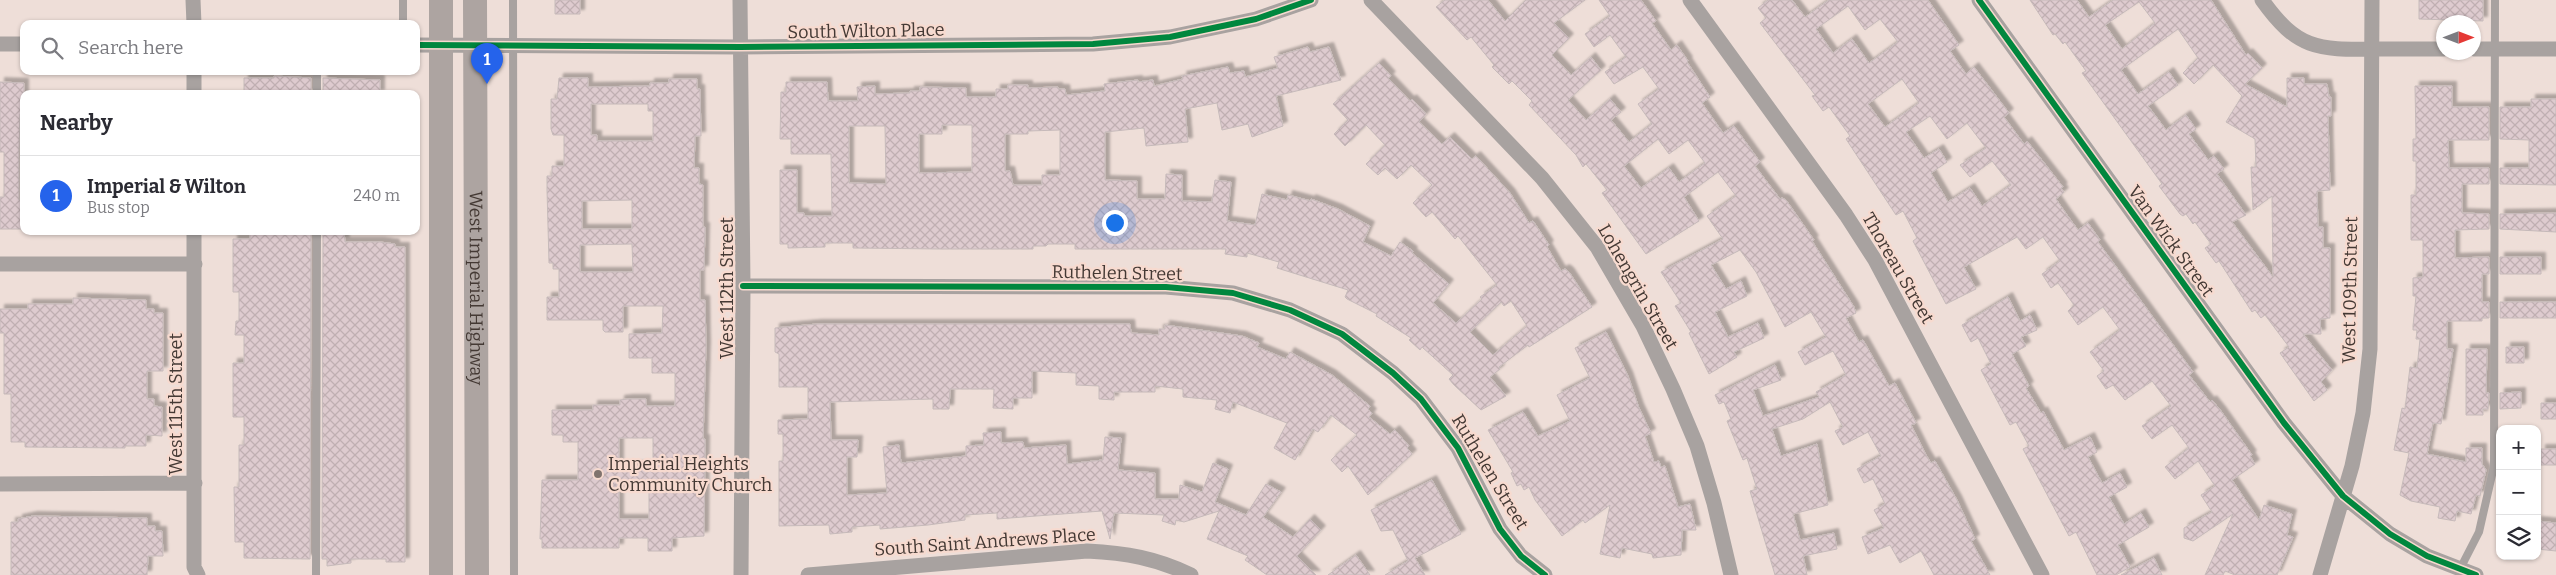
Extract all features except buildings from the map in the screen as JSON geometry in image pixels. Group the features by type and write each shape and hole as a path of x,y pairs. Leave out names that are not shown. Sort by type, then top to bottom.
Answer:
{"main road":[{"name":"West Imperial Highway","path":"441,0 441,575"},
{"name":"West Imperial Highway","path":"475,0 477,575"}],"street":[{"path":"193,0 194,20"},
{"name":"West 112th Street","path":"740,0 743,286 741,575"},
{"name":"South Wilton Place","path":"420,45 740,47 1093,44 1170,37 1256,19 1311,0"},
{"name":"Lohengrin Street","path":"1370,0 1542,178 1597,247 1643,326 1694,438 1714,503 1732,575"},
{"name":"Thoreau Street","path":"1690,0 1846,215 1875,260 2042,575"},
{"name":"Van Wick Street","path":"1979,0 2284,424 2343,496"},
{"path":"2262,0 2276,20 2302,40 2337,50 2436,49"},
{"name":"West 109th Street","path":"2320,575 2343,496 2363,413 2370,349 2372,0"},
{"path":"0,44 20,44"},
{"path":"2481,49 2556,49"},
{"path":"194,75 194,90"},
{"name":"West 115th Street","path":"194,235 194,567 198,575"},
{"path":"0,264 195,264"},
{"name":"Ruthelen Street","path":"743,286 1166,287 1233,293 1290,310 1342,334 1393,373 1421,399 1458,448 1500,529 1521,556 1545,575"},
{"path":"0,484 195,483"},
{"path":"2343,496 2390,534 2427,556 2476,575"},
{"name":"South Saint Andrews Place","path":"808,575 1087,551 1142,557 1166,563 1191,575"}],"lane":[{"path":"403,0 403,20"},
{"path":"513,0 514,575"},
{"path":"2460,569 2478,532 2494,466 2494,0"},
{"path":"317,90 318,75"},
{"path":"316,575 317,235"}],"cycle path":[{"path":"420,45 740,47 1093,44 1170,37 1256,19 1311,0"},
{"path":"1979,0 2284,423 2343,496 2390,534 2427,556 2476,575"},
{"path":"743,286 1166,287 1233,293 1290,310 1342,334 1393,373 1421,399 1458,448 1500,529 1521,556 1545,575"}],"place":[{"name":"Imperial & Wilton","path":"487,84"},
{"name":"Imperial Heights Community Church","path":"598,474"}]}
